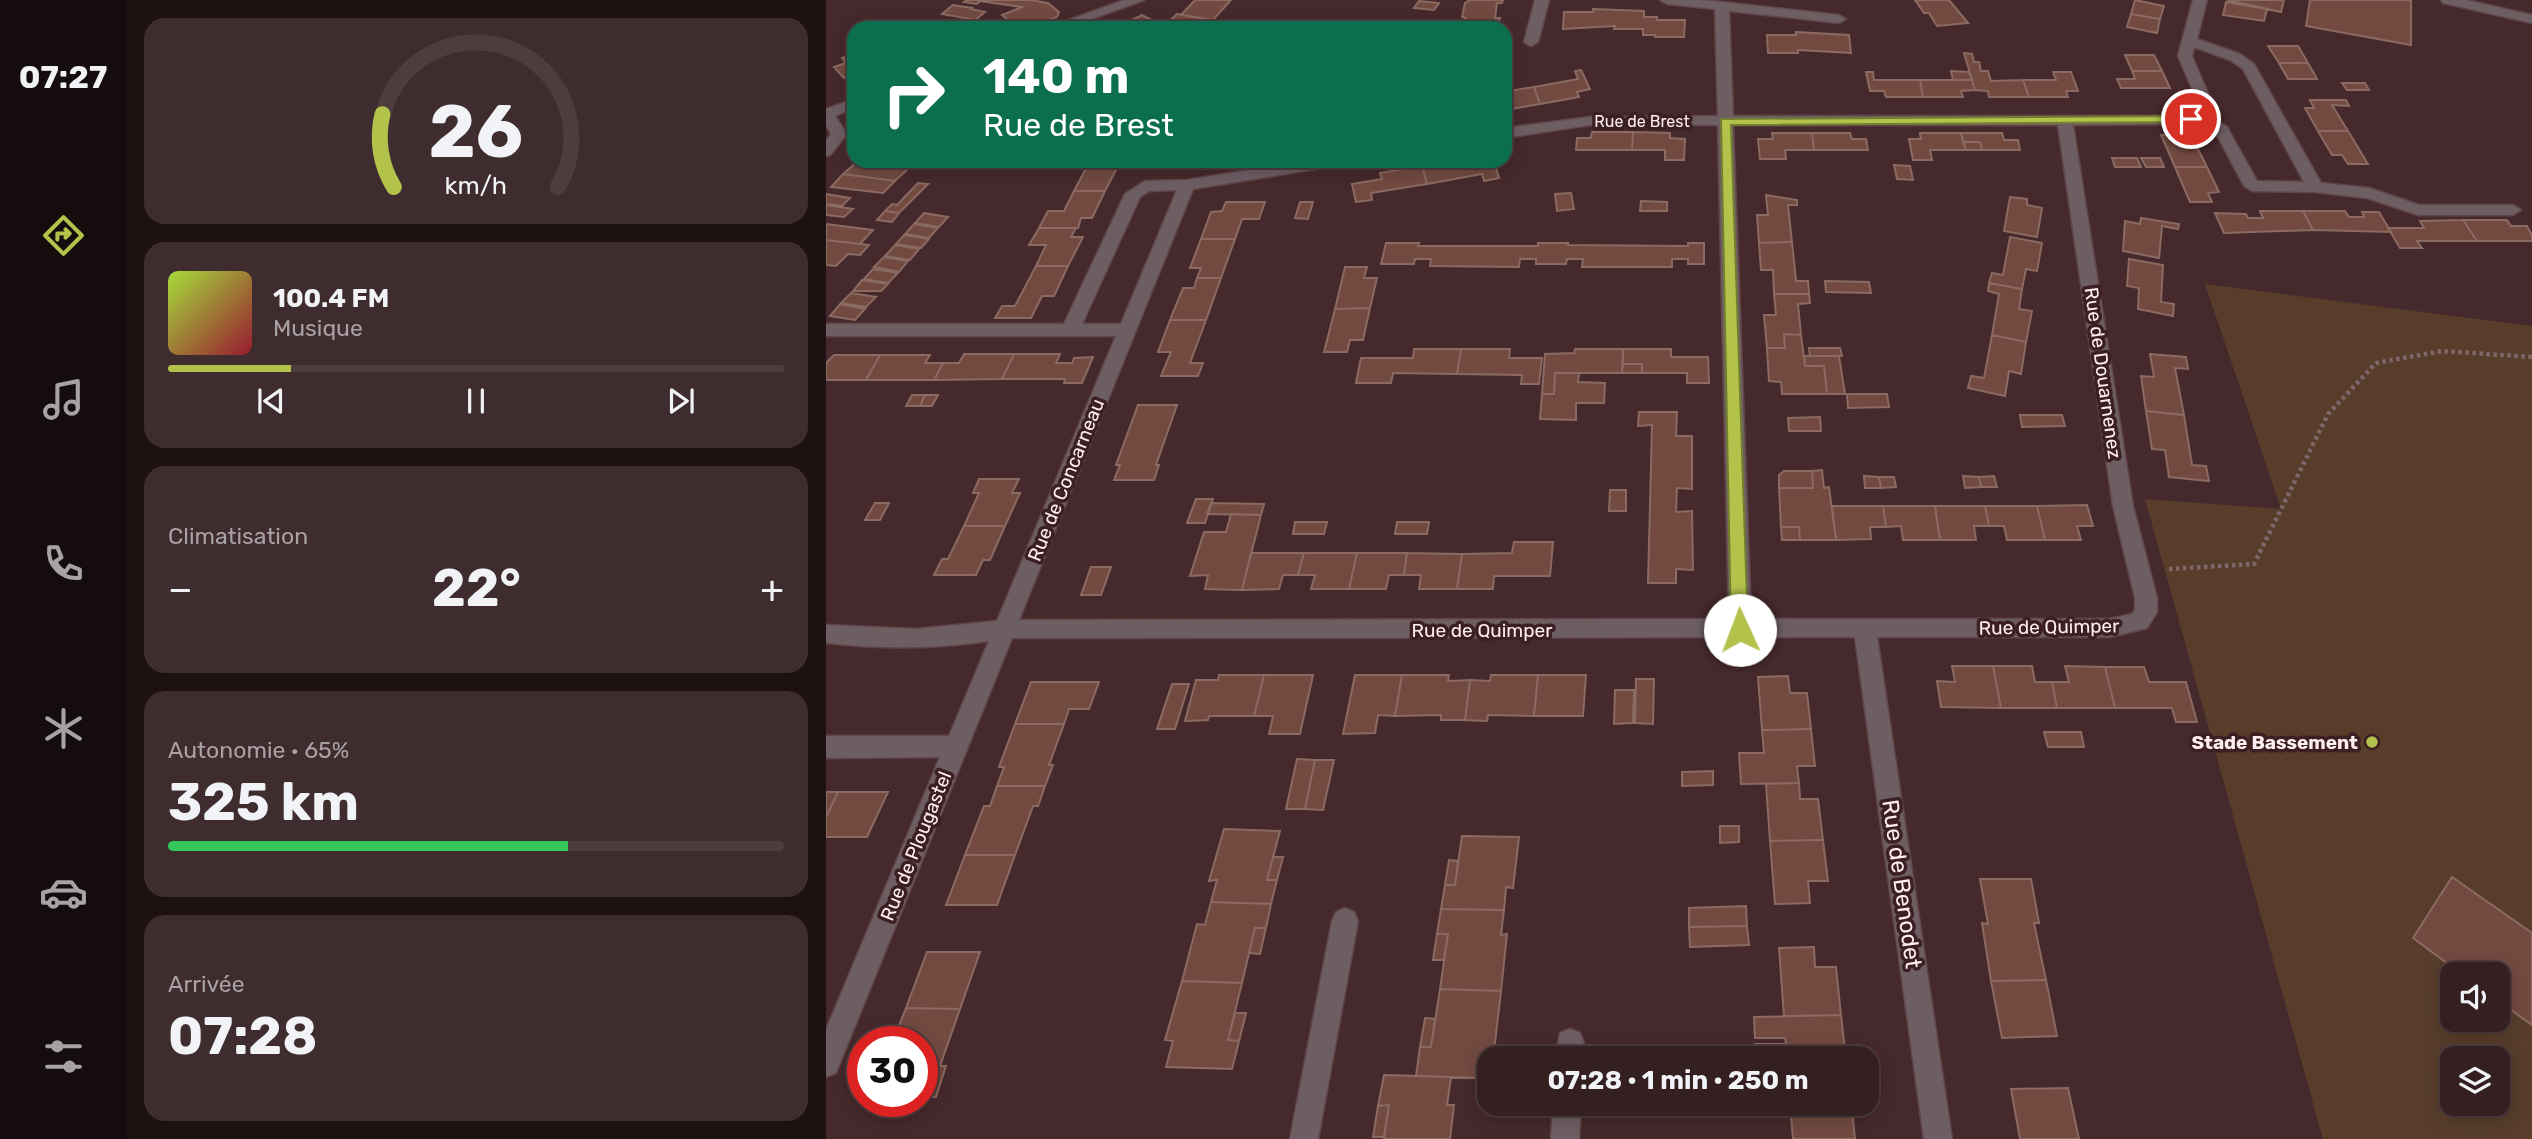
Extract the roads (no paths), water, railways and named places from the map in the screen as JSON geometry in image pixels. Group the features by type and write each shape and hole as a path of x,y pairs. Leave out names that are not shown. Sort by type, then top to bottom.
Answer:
{"street":[{"path":"1084,18 1093,0"},
{"path":"1075,21 1137,0"},
{"path":"1531,41 1542,0"},
{"path":"1667,0 1839,19"},
{"path":"2200,0 2186,49 2187,63 2206,106 2200,116 2222,130 2252,186 2315,187 2369,193 2418,210 2513,210"},
{"path":"2448,0 2532,19"},
{"path":"1722,6 1740,630"},
{"path":"2190,41 2235,57 2249,67 2315,187"},
{"path":"826,151 839,134 826,113 847,106"},
{"name":"Rue de Brest","path":"1512,132 1590,121 2064,121 2181,120 2200,116"},
{"name":"Rue de Douarnenez","path":"2064,121 2123,506 2146,597 2146,612 2138,622"},
{"path":"1070,330 1133,194 1145,186 1186,185 1291,168"},
{"name":"Rue de Concarneau","path":"1005,629 1186,185"},
{"path":"826,330 1127,330"},
{"name":"Rue de Quimper","path":"826,634 905,639 963,636 1005,629 2110,628 2138,622"},
{"name":"Rue de Plougastel","path":"826,1063 1005,629"},
{"name":"Rue de Benodet","path":"1865,630 1938,1139"},
{"path":"826,747 957,746"},
{"path":"1304,1139 1345,921"},
{"path":"1565,1139 1566,1116"}],"place":[{"name":"Stade Bassement","path":"2372,742"}]}
